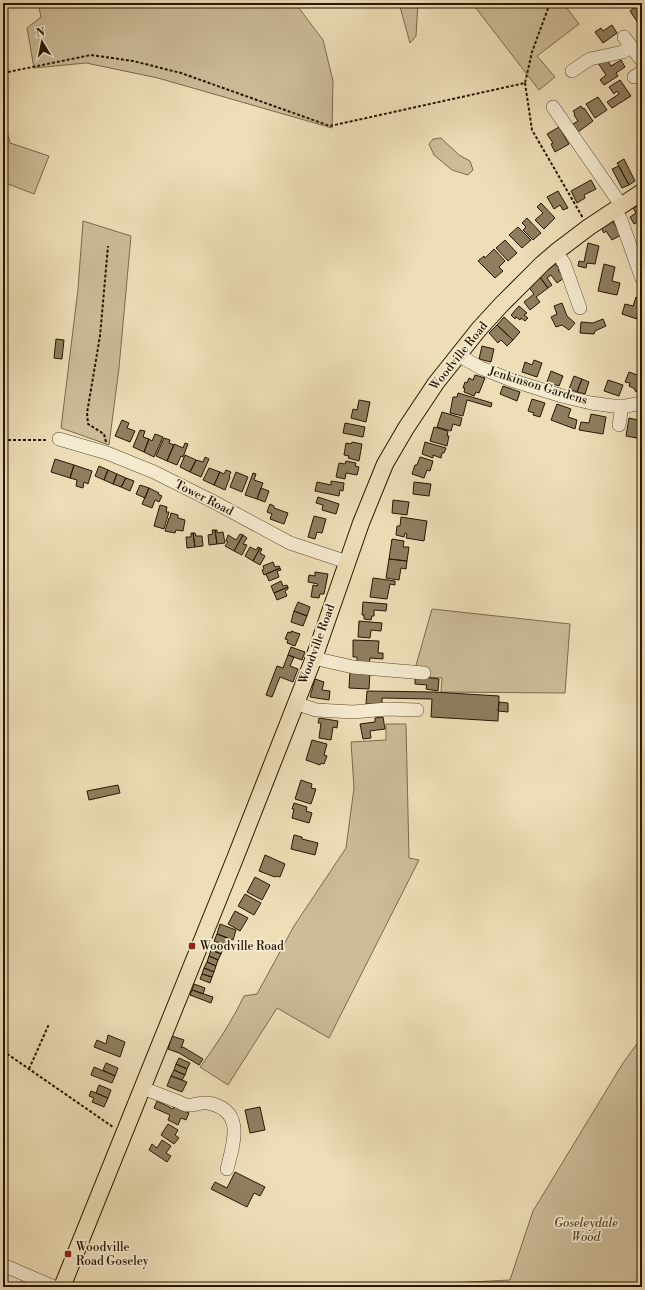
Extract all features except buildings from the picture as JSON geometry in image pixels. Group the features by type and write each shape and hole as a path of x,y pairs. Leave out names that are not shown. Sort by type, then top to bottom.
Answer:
{"main road":[{"name":"Woodville Road","path":"62,1287 234,861 296,703 346,562 385,464 424,400 458,355 501,305 556,252 589,227 642,192"}],"street":[{"path":"572,71 590,60 623,52 628,41 642,61"},
{"path":"553,107 618,207 621,220 642,278"},
{"path":"556,252 564,263 580,308"},
{"name":"Jenkinson Gardens","path":"458,355 481,368 512,380 562,396 591,403 622,406 642,403"},
{"path":"619,425 622,406"},
{"name":"Tower Road","path":"59,440 107,453 167,479 290,543 346,562"},
{"path":"314,655 322,660 353,667 424,673"},
{"path":"296,703 316,710 331,711 353,712 387,709 417,710"},
{"path":"142,1088 186,1105 208,1104 220,1107 227,1111 233,1120 234,1126 232,1147 227,1169"},
{"path":"3,1265 54,1287"}],"path":[{"path":"550,3 532,52 525,83 532,130 589,227"},
{"path":"3,73 91,55 133,61 181,73 330,126 525,83"},
{"path":"107,453 104,434 88,424 87,413 100,336 108,246"},
{"path":"3,440 59,440"},
{"path":"29,1069 49,1024"},
{"path":"3,1051 124,1134"}],"green space":[{"path":"38,3 295,3 323,40 333,81 332,128 158,78 86,63 34,68 27,28 41,17"},
{"path":"399,3 418,3 416,36 410,43"},
{"path":"472,3 563,3 579,24 537,56 555,77 539,90"},
{"path":"3,116 10,143 49,156 34,194 3,182"},
{"path":"441,138 459,155 470,161 473,170 468,175 452,170 434,155 429,144 433,139"},
{"path":"83,221 131,236 119,368 109,445 61,428 78,289"},
{"path":"432,609 570,624 565,693 441,692 442,678 413,676"},
{"path":"386,724 406,724 409,858 419,860 329,1038 277,1008 228,1085 200,1067 224,1032 244,996 257,994 294,926 346,848 354,788 351,742 386,740"},
{"name":"Goseleydale Wood","path":"642,1037 642,1287 373,1287 510,1280 533,1211 623,1063"}],"place":[{"name":"Woodville Road","path":"192,946"},
{"name":"Woodville Road Goseley","path":"68,1254"}]}
